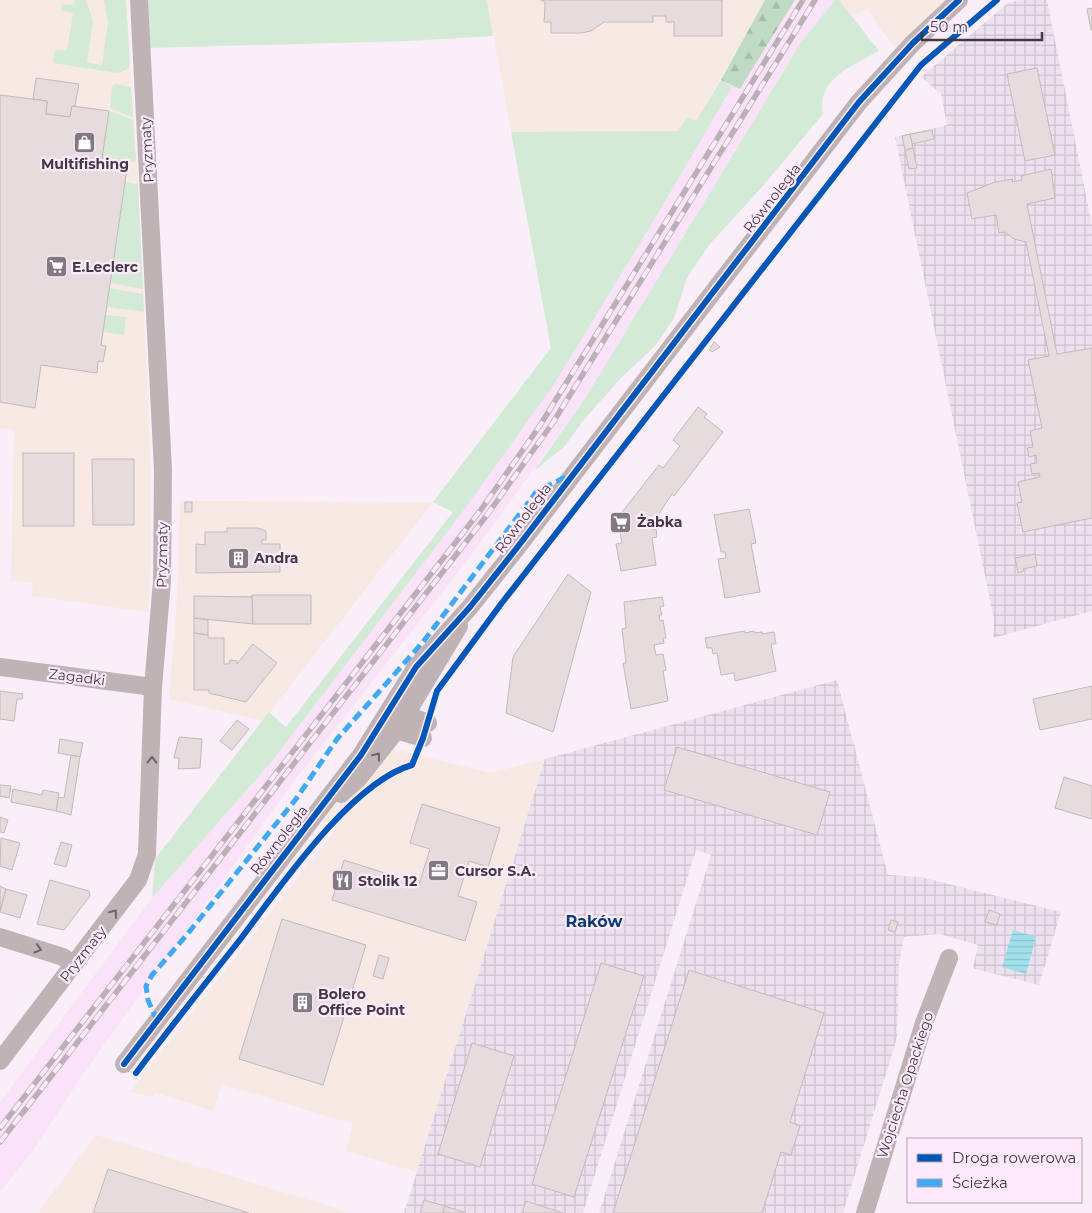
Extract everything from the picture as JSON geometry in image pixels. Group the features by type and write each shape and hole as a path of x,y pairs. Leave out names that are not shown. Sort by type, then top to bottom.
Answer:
{"street":[{"name":"Pryzmaty","path":"0,1061 138,880 145,864 148,838 153,687 162,581 163,455 139,0"},
{"name":"Równoległa","path":"124,1064 361,755 388,728 398,711 416,667 470,607 791,194 859,102 912,43 959,0"},
{"name":"Zagadki","path":"0,667 153,687"},
{"path":"388,728 426,731 398,711"},
{"path":"0,937 63,957 74,965"},
{"name":"Wojciecha Opackiego","path":"865,1213 924,1023 949,958"}],"shaded area":[{"path":"0,0 126,0 138,179 150,451 151,550 148,612 32,596 33,583 11,581 14,430 0,428"},
{"path":"487,0 765,0 696,122 688,117 630,205 551,348"},
{"path":"765,0 835,0 802,41 586,397 470,557 292,784 83,1074 35,1148 0,1192 0,1102 152,898 273,760 461,514 553,386 656,217 731,87 721,80"},
{"path":"839,0 952,0 902,48 895,46 889,41 868,10 852,15"},
{"path":"1019,0 1047,0 1092,225 1092,611 993,638 994,620 895,137 947,125 941,94 921,77 1008,3"},
{"path":"180,501 433,502 263,721 169,699 178,587"},
{"path":"837,680 888,875 921,877 1061,912 1039,985 973,968 978,945 940,934 904,937 899,964 897,1038 843,1213 599,1213 711,855 696,850 583,1213 404,1213 545,759"},
{"path":"378,745 490,773 545,759 417,1172 346,1151 353,1124 222,1084 213,1111 154,1092 153,1097 130,1092 336,829 318,818"},
{"path":"96,1135 352,1213 38,1213"}],"green space":[{"path":"75,0 86,0 93,21 87,62 102,65 108,22 104,0 126,0 130,66 126,70 118,73 53,63 55,50 67,51 73,13 61,11 62,4 74,5"},
{"path":"146,0 487,0 493,36 408,41 148,48"},
{"path":"765,0 795,0 740,89 721,80"},
{"path":"835,0 839,0 879,51 848,68 831,82 825,91 822,102 823,114 762,187 709,245 687,278 674,318 656,345 622,377 582,422 565,446 534,471 586,397 802,41"},
{"path":"721,80 732,87 656,217 553,386 461,514 273,760 152,898 155,859 269,712 286,727 453,512 433,502 551,348 511,132 678,131 688,117 696,121"},
{"path":"115,84 131,87 133,117 110,108 112,87"},
{"path":"109,111 133,120 136,162 102,158"},
{"path":"125,182 138,184 143,289 110,283"},
{"path":"109,288 143,294 144,312 107,307"},
{"path":"106,315 126,317 124,335 103,332"}],"water":[{"path":"1013,930 1036,937 1026,974 1002,967"}],"building":[{"path":"541,0 722,0 722,36 674,36 674,22 666,22 666,16 653,16 653,22 604,22 591,31 581,33 551,33 551,22 544,22 545,2"},
{"path":"1092,8 1092,30 1091,30 1087,9"},
{"path":"1037,68 1055,155 1025,161 1007,74"},
{"path":"36,78 79,84 75,106 72,106 70,117 46,114 47,101 33,99"},
{"name":"E.Leclerc","path":"0,95 47,101 46,114 70,117 72,106 109,111 102,158 128,162 101,345 106,346 103,362 98,361 97,373 41,365 35,408 0,402"},
{"path":"932,130 934,139 912,144 910,134"},
{"path":"910,134 913,148 905,150 902,136"},
{"path":"913,148 917,168 909,169 905,150"},
{"path":"1051,169 1055,198 1027,204 1057,354 1092,348 1092,518 1023,532 1017,503 1022,502 1018,482 1040,477 1039,473 1032,474 1030,464 1037,463 1036,455 1029,457 1027,448 1033,447 1030,431 1042,428 1028,360 1049,356 1026,242 1014,239 1005,232 999,233 996,215 972,219 967,193 995,182 1013,179 1012,182 1022,180 1021,176"},
{"path":"714,342 720,347 712,352 709,350"},
{"path":"698,407 707,414 704,417 723,432 674,496 672,494 655,520 650,521 652,530 656,529 657,537 652,538 656,565 621,571 616,544 622,543 620,532 614,533 612,525 659,465 663,468 680,446 673,440"},
{"path":"23,453 74,453 74,526 23,526"},
{"path":"92,459 134,459 134,525 93,525"},
{"path":"185,502 192,502 192,512 185,512"},
{"path":"749,509 756,543 751,544 760,592 725,598 718,559 726,558 725,552 721,552 714,515"},
{"name":"Andra","path":"227,528 258,528 266,531 266,540 262,540 262,544 280,544 280,572 196,573 196,544 205,545 205,532 227,532"},
{"path":"1035,554 1037,566 1023,569 1024,571 1018,573 1015,558"},
{"path":"568,574 591,592 553,732 506,713 513,657"},
{"path":"252,595 253,624 194,618 194,596 252,597"},
{"path":"252,595 311,595 311,624 253,624"},
{"path":"662,597 664,606 660,607 662,615 659,615 660,621 663,620 666,638 663,638 664,643 654,645 656,655 663,654 666,670 663,671 668,701 631,709 623,663 626,663 622,629 626,628 624,602"},
{"path":"194,618 208,620 208,635 194,633"},
{"path":"745,631 745,633 762,632 762,634 774,632 776,644 771,644 776,671 735,681 734,673 721,675 717,653 713,654 712,648 707,648 705,638"},
{"path":"194,633 208,635 208,638 224,638 224,664 229,664 230,660 237,661 237,664 253,644 277,663 246,702 209,693 209,690 194,690"},
{"path":"1092,686 1092,719 1040,730 1033,699"},
{"path":"0,691 23,694 22,699 17,699 14,721 0,719"},
{"path":"237,720 249,729 232,750 220,741"},
{"path":"179,737 202,739 200,768 178,769 179,758 174,758"},
{"path":"60,739 83,743 80,757 58,753"},
{"path":"677,747 830,792 817,835 664,790"},
{"path":"71,755 80,757 71,815 56,811 58,797 64,798"},
{"path":"1064,777 1092,786 1092,819 1055,808"},
{"path":"0,785 11,786 9,798 0,796"},
{"path":"13,789 42,795 43,790 59,793 56,811 11,802"},
{"path":"422,804 500,828 488,867 469,861 458,896 477,902 465,941 332,900 344,860 419,884 430,849 410,843"},
{"path":"0,817 8,820 4,833 0,832"},
{"path":"1,838 20,843 12,870 0,866"},
{"path":"61,842 72,845 66,867 54,864"},
{"path":"50,880 89,891 90,896 64,930 37,924"},
{"path":"0,886 6,889 0,910"},
{"path":"6,889 27,895 20,918 0,912"},
{"path":"989,910 1000,914 997,925 985,922"},
{"name":"Bolero Office Point","path":"282,919 366,945 323,1085 239,1059"},
{"path":"891,920 898,922 895,932 888,930"},
{"path":"379,955 389,958 383,979 373,976"},
{"path":"601,963 644,976 574,1197 532,1184"},
{"path":"689,970 824,1013 790,1122 800,1126 791,1155 781,1152 762,1213 613,1213"},
{"path":"472,1043 514,1056 480,1167 438,1154"},
{"path":"108,1169 227,1206 249,1213 93,1213"},
{"path":"424,1200 445,1206 443,1213 420,1213"},
{"path":"526,1201 563,1213 522,1213"},
{"path":"445,1206 466,1213 443,1213"}],"railway":[{"path":"0,1128 480,511 539,427 803,0"},
{"path":"0,1142 487,515 552,424 815,0"}],"marked path":[{"path":"157,1021 148,1000 146,986 152,975 296,799 337,739 423,642 537,491 570,475"}],"cycle path":[{"path":"124,1064 361,755 416,667 470,607 516,549 859,102 913,43 959,0"},
{"path":"136,1073 294,868 340,815 389,775 412,765 423,738 437,691 501,604 921,65 997,0"}],"place":[{"name":"Multifishing","path":"85,142"},
{"name":"E.Leclerc","path":"56,267"},
{"name":"Żabka","path":"621,522"},
{"name":"Andra","path":"238,558"},
{"name":"Cursor S.A.","path":"439,871"},
{"name":"Stolik 12","path":"342,881"},
{"name":"Bolero Office Point","path":"302,1002"}],"district":[{"name":"Raków","path":"594,921"}]}
